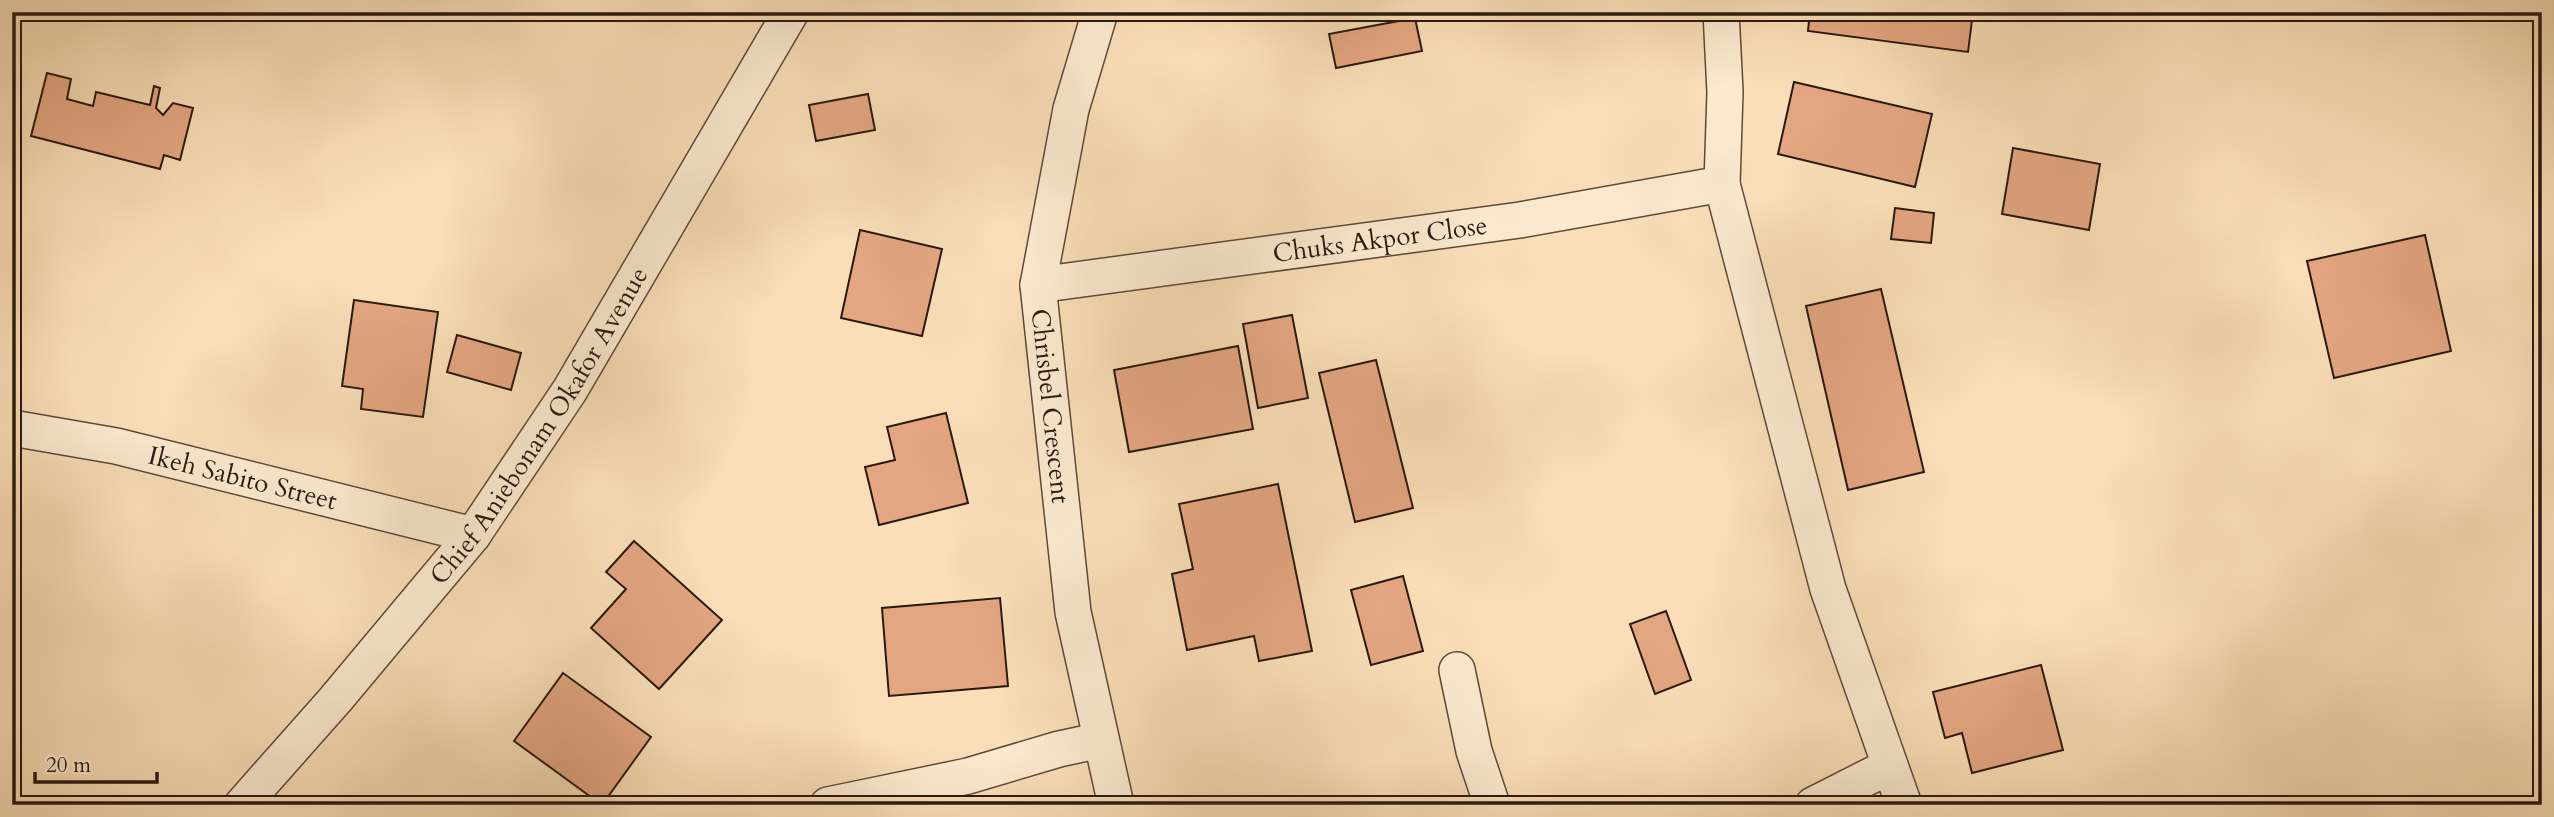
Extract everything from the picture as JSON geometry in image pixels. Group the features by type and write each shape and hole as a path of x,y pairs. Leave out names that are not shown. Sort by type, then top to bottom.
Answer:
{"street":[{"name":"Chief Aniebonam Okafor Avenue","path":"242,805 335,700 473,535 570,390 791,12"},
{"name":"Chrisbel Crescent","path":"1100,12 1071,109 1038,285 1073,612 1116,805"},
{"path":"1721,12 1725,93 1722,184 1828,589 1904,805"},
{"name":"Chuks Akpor Close","path":"1038,285 1520,220 1722,184"},
{"name":"Ikeh Sabito Street","path":"12,428 116,446 473,535"},
{"path":"1457,670 1474,751 1492,805"},
{"path":"828,805 968,776 1059,748 1101,740"},
{"path":"1813,805 1890,766"}],"building":[{"path":"1810,12 1973,12 1968,52 1808,31"},
{"path":"1415,18 1422,51 1336,68 1329,34"},
{"path":"47,73 71,79 67,99 93,106 96,92 150,105 154,86 160,88 156,108 163,115 173,103 193,108 180,160 164,155 160,169 31,136"},
{"path":"1794,82 1932,114 1915,187 1778,154"},
{"path":"868,94 875,130 816,141 809,105"},
{"path":"2013,148 2100,164 2089,230 2002,214"},
{"path":"1895,208 1934,213 1931,243 1891,239"},
{"path":"860,230 942,249 922,336 841,318"},
{"path":"2425,235 2451,351 2334,378 2307,261"},
{"path":"1881,289 1924,472 1848,490 1806,306"},
{"path":"354,300 438,312 423,417 361,409 363,389 342,386"},
{"path":"1292,315 1308,398 1258,408 1243,324"},
{"path":"457,335 521,353 511,390 447,372"},
{"path":"1238,346 1253,429 1129,452 1114,370"},
{"path":"1376,360 1413,508 1355,522 1319,373"},
{"path":"946,413 968,503 879,525 865,467 895,460 887,427"},
{"path":"1278,484 1312,651 1259,661 1254,636 1187,650 1172,574 1193,569 1179,504"},
{"path":"634,541 722,620 659,689 591,628 626,589 606,572"},
{"path":"1403,576 1423,651 1371,665 1351,590"},
{"path":"1000,598 1008,686 889,696 882,608"},
{"path":"1666,611 1691,680 1655,694 1630,624"},
{"path":"2041,665 2063,750 1972,773 1962,733 1945,738 1933,692"},
{"path":"563,673 651,737 602,805 514,741"}]}
